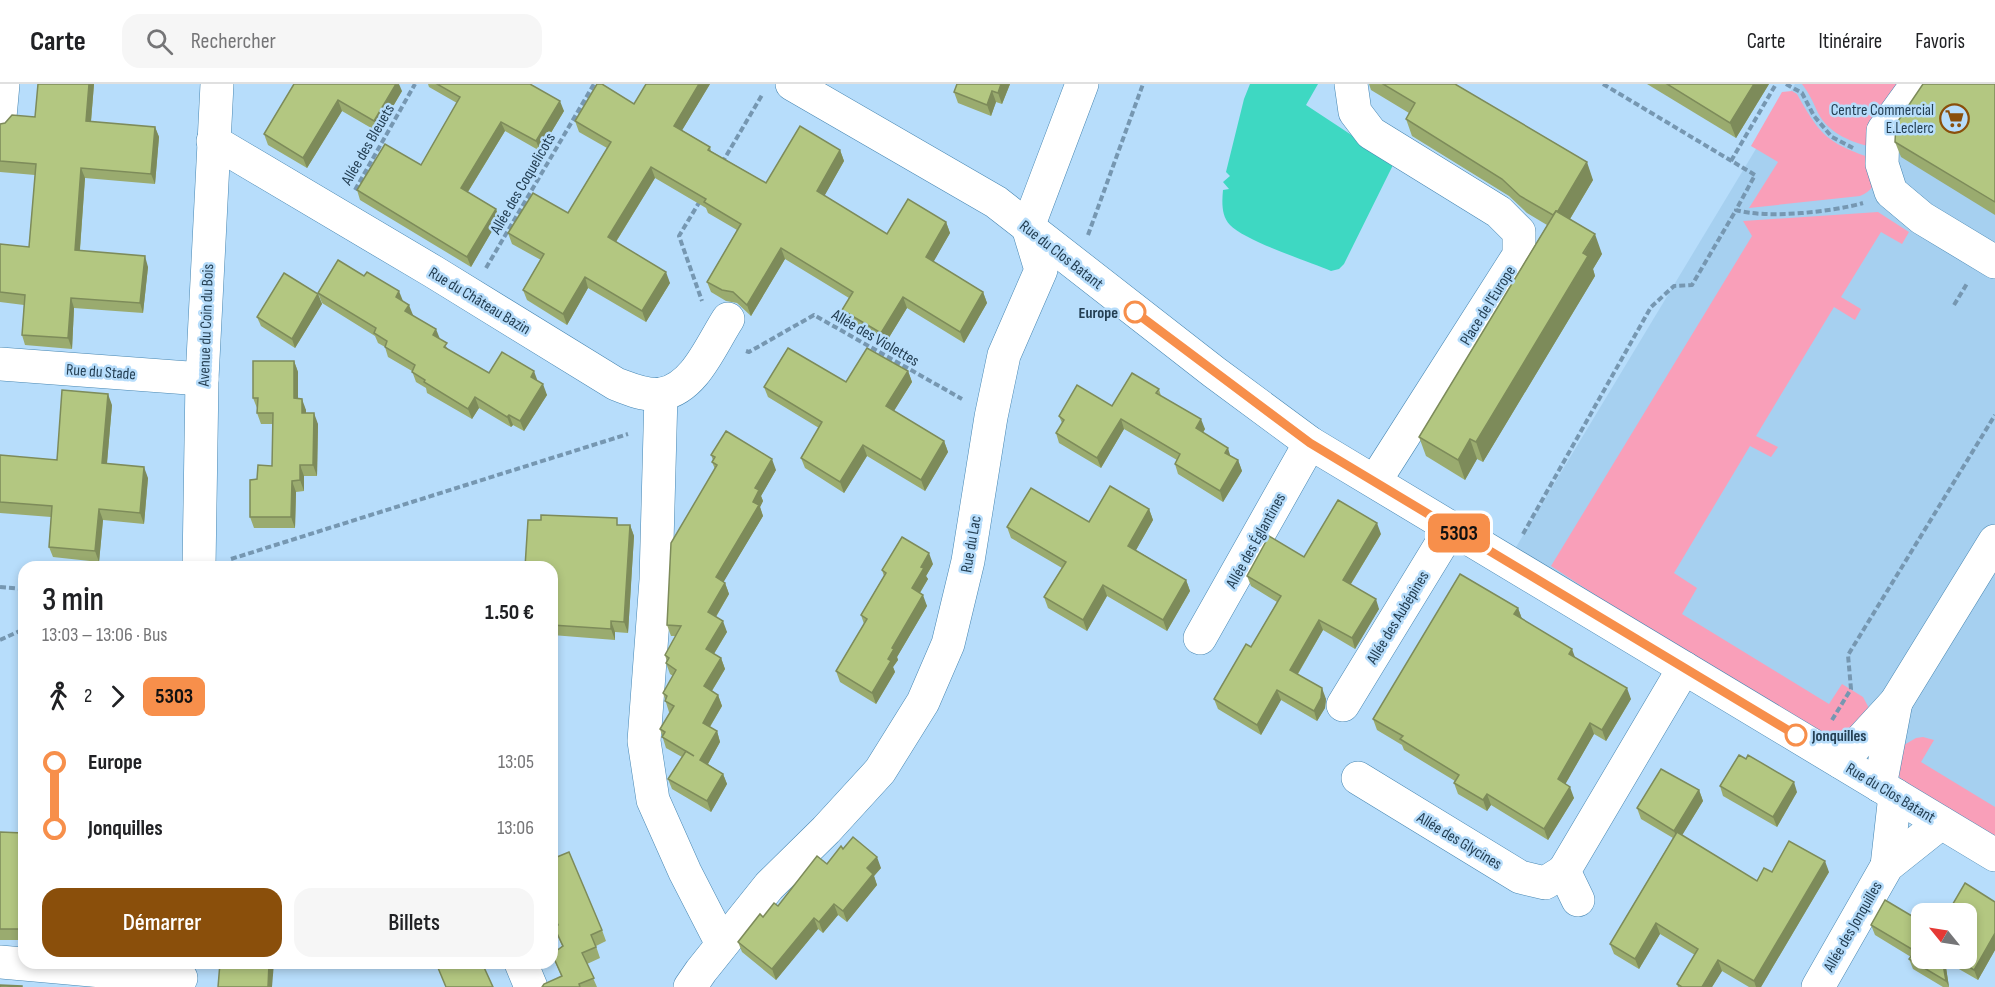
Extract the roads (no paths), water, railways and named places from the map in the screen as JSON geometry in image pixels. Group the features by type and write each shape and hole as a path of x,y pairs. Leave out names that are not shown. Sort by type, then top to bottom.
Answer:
{"street":[{"path":"0,117 3,84"},
{"name":"Avenue du Coin du Bois","path":"212,561 202,379 216,84"},
{"path":"1028,227 1082,84"},
{"name":"Place de l'Europe","path":"1351,84 1355,112 1371,133 1499,212 1519,232 1519,255 1375,481"},
{"path":"1917,84 1883,131 1882,164 1891,192 1922,218 1995,262"},
{"name":"Rue du Clos Batant","path":"777,89 996,202 1214,372 1310,443 1995,855"},
{"name":"Rue du Château Bazin","path":"213,141 471,294 616,384 638,392 660,409"},
{"name":"Rue du Lac","path":"690,987 770,886 880,771 923,702 948,644 966,569 1004,355 1041,270 1028,227"},
{"path":"722,329 692,377 676,388 660,409 656,580 644,741 653,800 685,872 722,944"},
{"name":"Rue du Stade","path":"0,364 202,379"},
{"name":"Allée des Églantines","path":"1200,638 1310,443"},
{"name":"Allée des Aubépines","path":"1343,705 1450,528"},
{"path":"1828,754 1896,702 1995,541"},
{"path":"1578,900 1564,871 1684,668"},
{"name":"Allée des Jonquilles","path":"1887,866 1888,790 1896,702"},
{"name":"Allée des Glycines","path":"1358,778 1520,877 1545,883 1564,871"},
{"name":"Allée des Jonquilles","path":"1818,987 1887,866 1941,823"},
{"path":"0,962 18,963"},
{"path":"90,969 181,976"},
{"path":"524,969 531,987"}],"place":[{"name":"Centre Commercial E.Leclerc","path":"1955,118"},
{"name":"Europe","path":"1135,312"},
{"name":"Jonquilles","path":"1796,735"}]}
